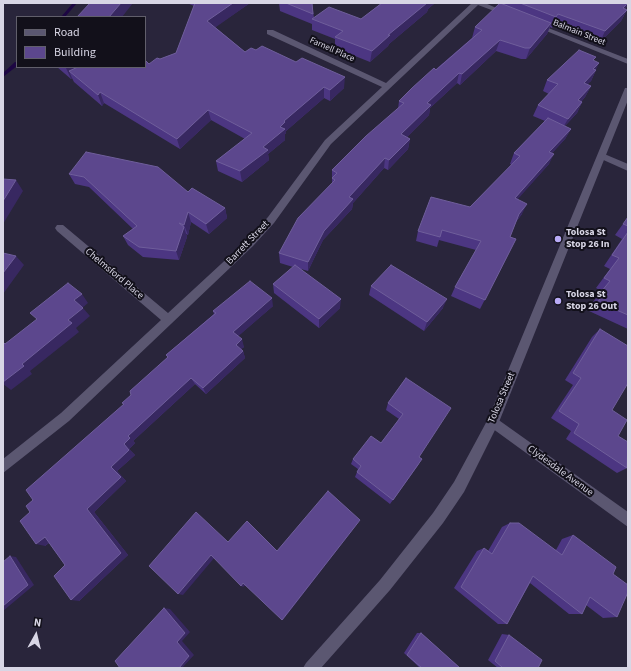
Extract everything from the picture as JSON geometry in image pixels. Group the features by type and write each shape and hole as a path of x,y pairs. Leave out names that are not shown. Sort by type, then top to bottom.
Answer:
{"street":[{"path":"478,3 514,17"},
{"name":"Barrett Street","path":"3,467 65,416 250,243 275,214 328,142 478,3"},
{"name":"Balmain Street","path":"529,23 628,62"},
{"name":"Farnell Place","path":"270,32 387,86"},
{"name":"Tolosa Street","path":"311,668 385,585 438,518 459,487 493,422 628,90"},
{"path":"602,156 628,168"},
{"name":"Chelmsford Place","path":"60,228 168,320"},
{"name":"Clydesdale Avenue","path":"493,422 628,520"}],"building":[{"path":"90,3 121,3 110,16 78,16"},
{"path":"195,3 233,3 207,21 245,52 251,48 256,50 262,46 296,62 302,58 345,77 330,90 324,87 284,121 285,122 280,127 285,129 263,147 268,150 240,171 216,161 252,133 208,110 177,139 100,92 98,95 69,71 76,68 146,68 146,61 149,64 157,58 160,59 176,53"},
{"path":"286,3 312,3 313,14"},
{"path":"382,3 427,3 388,35 390,35 372,51 335,37 343,31 312,19 329,7 361,19"},
{"path":"500,3 551,23 530,48 525,48 500,40 462,74 459,73 427,103 431,105 401,134 410,139 389,160 385,158 349,197 353,199 324,231 308,262 279,253 298,218 335,180 332,178 337,173 332,170 366,136 404,103 399,101 412,88 434,68 436,70 482,30 475,27"},
{"path":"520,3 628,3 623,8 627,10 605,31 558,14 556,17"},
{"path":"579,50 596,57 593,60 599,63 593,69 596,70 584,83 591,86 578,100 582,102 568,119 538,105 558,84 547,80"},
{"path":"548,118 571,129 549,152 554,154 515,198 527,204 519,214 510,237 516,239 485,300 455,287 481,241 442,230 440,237 418,231 431,197 470,207 520,156 514,153"},
{"path":"86,152 158,167 188,192 192,188 225,208 206,224 188,212 184,225 179,223 184,227 176,251 139,247 123,236 137,226 84,177 69,174"},
{"path":"3,179 16,180 3,201"},
{"path":"628,217 628,226 623,224"},
{"path":"628,232 628,315 598,302 603,293 601,292 610,281 604,278 619,258 612,255"},
{"path":"3,253 16,256 3,273"},
{"path":"295,265 341,299 319,319 273,284"},
{"path":"391,265 447,299 427,322 371,286"},
{"path":"250,281 272,298 233,332 242,339 236,345 243,351 203,388 191,378 128,436 130,438 124,444 129,450 111,467 121,477 87,509 121,553 71,600 54,576 65,565 45,537 36,544 20,521 30,512 26,506 33,500 26,490 124,404 122,403 131,395 130,391 168,357 166,355 216,313 213,311"},
{"path":"68,283 82,294 74,300 83,308 68,320 72,323 22,364 24,366 3,382 3,342 5,344 37,319 30,313"},
{"path":"600,329 628,346 628,383 612,410 627,420 618,436 628,442 627,468 574,433 579,424 559,411 581,378 573,373"},
{"path":"406,378 451,408 419,457 422,459 393,500 357,472 361,466 353,459 371,436 381,443 403,414 388,403"},
{"path":"328,491 360,520 282,620 243,583 241,586 211,555 178,594 149,566 196,512 228,542 247,521 277,551"},
{"path":"510,523 519,523 562,555 573,535 616,567 613,574 628,585 628,592 617,617 590,597 582,614 533,576 507,624 461,587 484,548 492,554"},
{"path":"10,556 28,585 3,606 3,562"},
{"path":"164,608 185,633 177,642 189,656 179,668 120,668 115,661"},
{"path":"421,633 460,668 422,668 407,655"},
{"path":"509,635 542,660 538,668 503,668 495,661"}],"waterway":[{"path":"64,16 75,3"},
{"path":"3,76 16,64"}],"place":[{"name":"Tolosa St Stop 26 In","path":"558,239"},
{"name":"Tolosa St Stop 26 Out","path":"558,301"}]}
